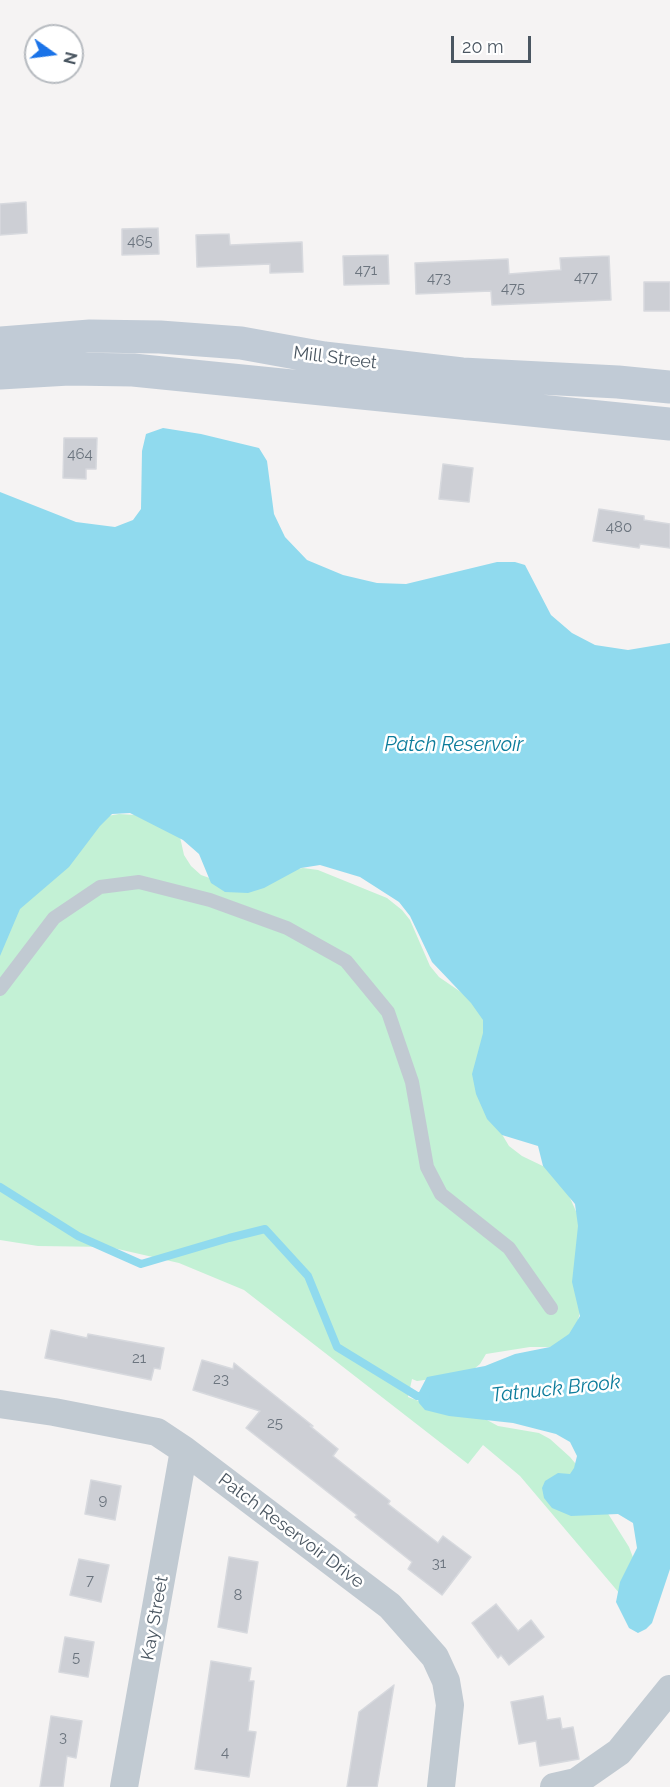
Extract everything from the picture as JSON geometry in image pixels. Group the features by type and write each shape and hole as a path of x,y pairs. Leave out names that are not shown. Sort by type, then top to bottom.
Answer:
{"main road":[{"name":"Mill Street","path":"0,344 90,336 160,337 241,343 285,368 670,424"},
{"name":"Mill Street","path":"0,373 69,369 285,368 618,381 670,387"}],"street":[{"name":"Patch Reservoir Drive","path":"0,1404 157,1432 390,1606 435,1657 446,1681 450,1705 445,1787"},
{"name":"Kay Street","path":"124,1787 184,1450"},
{"path":"554,1787 576,1782 619,1752 670,1689"}],"lane":[{"path":"0,989 54,918 100,887 139,882 210,900 287,928 346,961 388,1012 412,1082 427,1167 441,1194 510,1248 551,1308"}],"green space":[{"path":"119,814 135,815 180,837 184,855 191,866 201,875 218,881 303,868 318,870 387,898 410,920 430,966 439,977 484,1008 500,1131 509,1146 522,1156 549,1169 563,1182 582,1225 582,1305 575,1331 558,1347 530,1347 486,1354 480,1364 468,1374 417,1381 412,1379 408,1397 487,1420 498,1426 539,1433 550,1439 570,1457 629,1547 634,1560 620,1594 520,1476 483,1445 468,1464 244,1290 179,1263 109,1247 38,1246 0,1240 0,938 12,917 96,818"}],"water":[{"name":"Patch Reservoir","path":"163,428 201,434 259,448 267,461 274,514 285,537 307,560 343,575 377,583 406,584 497,562 515,562 525,565 551,615 572,633 595,645 628,650 670,643 670,1569 652,1623 638,1633 629,1628 616,1602 620,1582 637,1548 633,1523 618,1514 571,1516 552,1508 544,1498 542,1488 545,1481 558,1473 570,1474 574,1468 577,1456 570,1442 556,1434 513,1423 449,1416 425,1410 419,1403 417,1396 427,1377 485,1366 515,1354 550,1347 569,1334 580,1316 572,1282 578,1226 575,1204 543,1166 538,1146 502,1135 487,1119 476,1094 472,1074 483,1033 483,1020 471,1003 432,962 410,916 399,902 360,877 320,865 301,868 264,888 248,893 225,892 211,883 199,854 183,840 130,813 112,814 69,867 20,909 0,956 0,492 76,522 115,527 133,520 141,509 142,451 146,434"}],"building":[{"path":"26,202 27,233 0,235 0,204"},
{"path":"158,228 159,254 122,255 122,229"},
{"path":"229,234 230,245 302,242 303,272 270,273 270,264 197,267 196,235"},
{"path":"388,255 389,284 344,285 343,256"},
{"path":"609,256 611,300 492,305 491,291 416,294 415,263 508,259 509,274 561,270 560,258"},
{"path":"644,282 670,282 670,311 644,311"},
{"path":"64,438 97,438 96,469 86,469 86,479 63,478"},
{"path":"443,464 473,468 469,502 439,499"},
{"path":"599,509 644,516 644,520 670,524 670,548 640,544 639,548 593,541"},
{"path":"51,1330 87,1338 88,1334 164,1348 160,1369 154,1368 151,1380 45,1358"},
{"path":"202,1360 233,1369 234,1363 313,1426 310,1426 338,1449 333,1456 390,1501 388,1504 438,1543 443,1536 471,1557 442,1595 408,1569 412,1562 355,1517 357,1515 246,1428 260,1411 193,1390"},
{"path":"91,1480 121,1486 115,1520 85,1514"},
{"path":"229,1557 258,1562 247,1633 218,1627"},
{"path":"79,1559 109,1565 101,1602 70,1595"},
{"path":"496,1604 518,1631 531,1620 544,1637 509,1665 501,1655 498,1658 472,1623"},
{"path":"65,1637 94,1642 88,1677 59,1672"},
{"path":"211,1661 251,1668 249,1681 254,1681 248,1731 256,1732 249,1777 195,1769"},
{"path":"394,1685 377,1787 347,1787 359,1712"},
{"path":"543,1696 547,1720 560,1718 562,1729 573,1727 579,1759 540,1766 536,1741 519,1744 511,1702"},
{"path":"51,1716 82,1721 76,1758 67,1756 63,1787 40,1787"}],"waterway":[{"name":"Tatnuck Brook","path":"0,1187 78,1236 141,1264 265,1229 308,1276 337,1347 417,1396 426,1396"}]}
